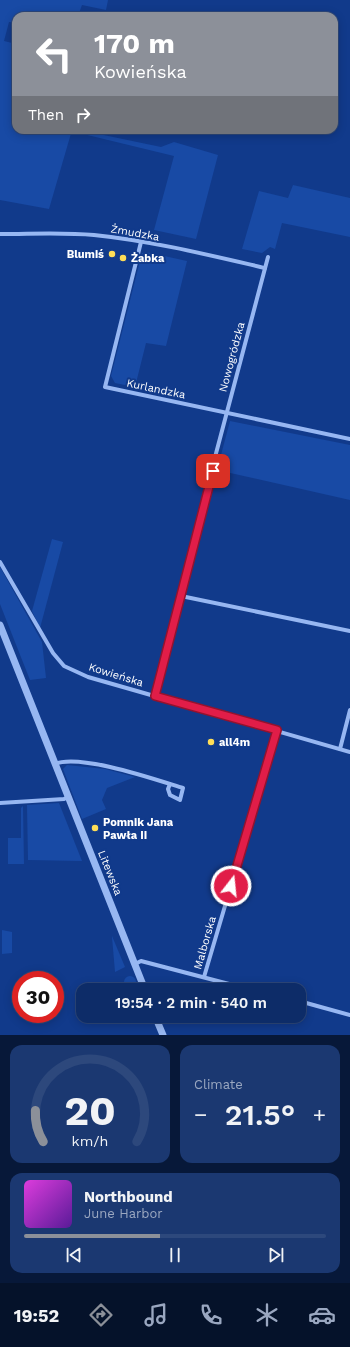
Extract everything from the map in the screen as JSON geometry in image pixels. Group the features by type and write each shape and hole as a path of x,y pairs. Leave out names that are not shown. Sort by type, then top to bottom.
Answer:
{"street":[{"name":"Żmudzka","path":"0,234 67,233 96,235 141,242 265,268"},
{"name":"Kurlandzka","path":"141,242 105,388 350,439"},
{"name":"Nowogródzka","path":"214,461 268,257"},
{"path":"155,696 213,471"},
{"name":"Kowieńska","path":"0,562 53,654 62,664 88,677 350,752"},
{"path":"180,596 350,630"},
{"name":"Litewska","path":"0,625 142,983"},
{"path":"340,749 350,710"},
{"name":"Malborska","path":"204,977 277,730"},
{"path":"54,764 63,761 106,766 170,784"},
{"path":"0,803 64,799 68,797"},
{"path":"135,964 141,962 226,983"},
{"path":"306,1003 350,1015"},
{"path":"158,1023 163,1035"}],"shaded area":[{"path":"0,0 108,0 106,10 82,5 79,12 12,12 12,22 9,22 4,41 12,43 12,134 71,134 49,209 0,200"},
{"path":"83,134 99,134 161,147 174,142 218,155 196,239 154,230 174,156"},
{"path":"293,185 350,198 350,237 282,223 275,249 270,247 262,253 242,249 259,191 288,198"},
{"path":"146,252 187,261 166,346 146,343 135,387 115,383 111,376 142,253"},
{"path":"230,421 350,445 350,500 217,470"},
{"path":"52,539 63,542 40,628 32,611"},
{"path":"0,567 42,642 46,678 30,680 0,604"},
{"path":"67,765 105,769 135,777 107,788 102,800 106,809 82,819 63,769"},
{"path":"59,803 82,861 28,860 27,805"},
{"path":"23,806 24,864 8,864 8,838 21,838 21,808"},
{"path":"2,930 12,932 12,953 2,954"},
{"path":"112,937 125,967 115,972"},
{"path":"130,976 135,980 136,983 124,982 126,978"}],"place":[{"name":"Blumiś","path":"112,254"},
{"name":"Żabka","path":"123,258"},
{"name":"all4m","path":"211,742"},
{"name":"Pomnik Jana Pawła II","path":"95,828"}],"route":[{"path":"213,471 155,696 277,730 231,886"}]}
